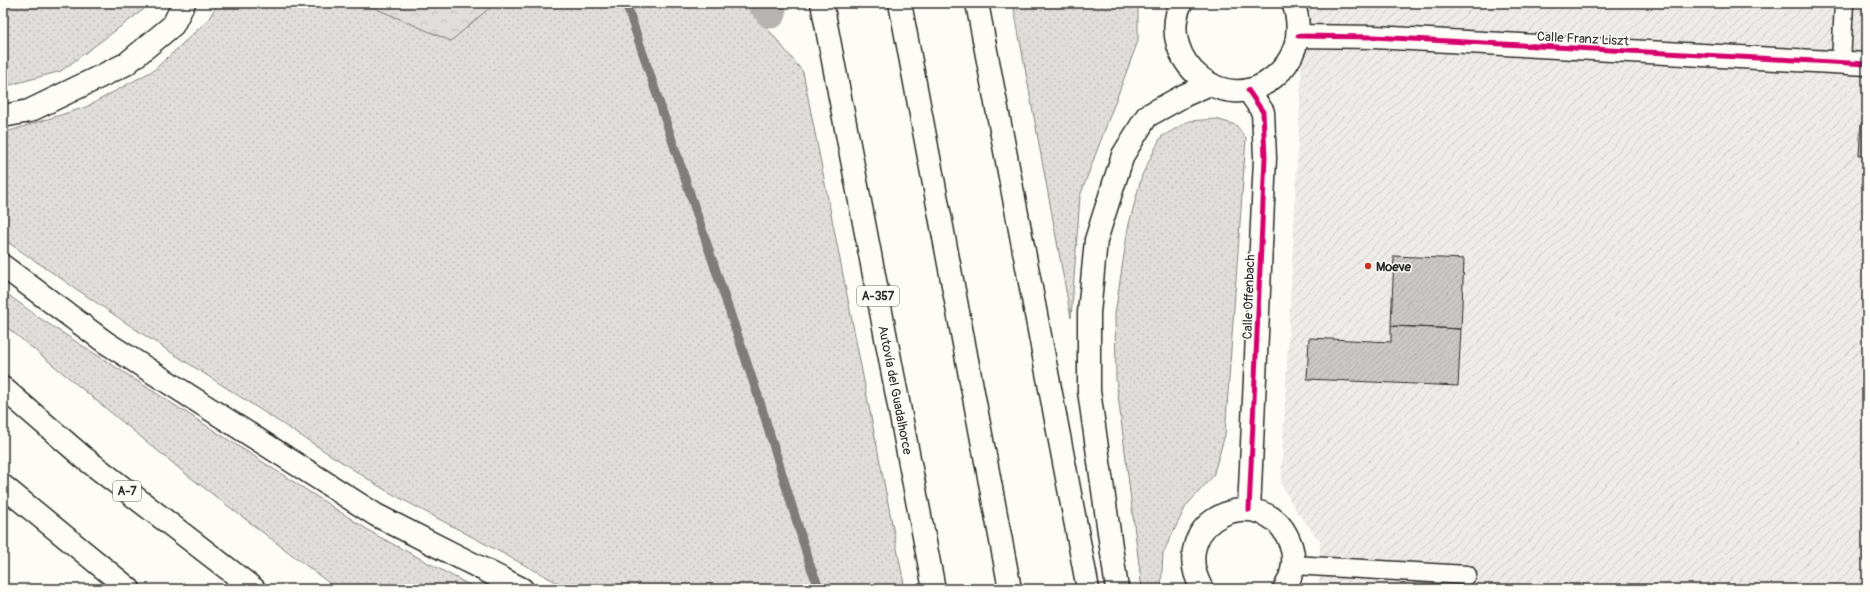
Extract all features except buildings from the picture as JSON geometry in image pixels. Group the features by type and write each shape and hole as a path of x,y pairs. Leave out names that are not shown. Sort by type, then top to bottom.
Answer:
{"main road":[{"path":"173,25 184,3"},
{"path":"3,116 28,111 126,64 173,25 194,3"},
{"name":"Autovía del Guadalhorce","path":"822,3 934,589"},
{"path":"900,3 1010,589"},
{"path":"977,3 1088,589"},
{"path":"1181,3 1176,13 1175,34 1180,55 1192,72 1210,84 1228,90 1248,90 1266,85 1282,71 1293,54 1298,36 1298,20 1293,3"},
{"name":"Calle Franz Liszt","path":"1298,36 1374,37 1867,64"},
{"path":"1117,589 1089,391 1089,313 1096,240 1123,155 1147,116 1185,95 1210,84"},
{"name":"Calle Offenbach","path":"1248,90 1263,112 1265,158 1250,510"},
{"path":"3,266 106,342 376,515 522,589"},
{"name":"A-7","path":"3,388 83,458 254,589"},
{"path":"3,486 129,589"},
{"path":"1202,589 1196,577 1193,560 1196,543 1204,528 1217,517 1232,511 1250,510 1264,514 1277,522 1287,535 1292,549 1293,565 1289,581 1284,589"}],"lane":[{"path":"1841,63 1844,3"},
{"path":"1293,565 1467,575"}],"shaded area":[{"path":"1305,3 1867,3 1867,589 1319,589 1320,541 1297,512 1281,484"}],"green space":[{"path":"3,3 147,3 143,10 61,71 3,87"},
{"path":"218,3 363,3 451,41 495,3 747,3 803,72 905,589 569,589 385,490 138,331 3,239 3,133 86,107 154,70 208,20"},
{"path":"363,3 495,3 451,41"},
{"path":"1013,3 1138,3 1138,41 1080,196 1071,318"},
{"path":"1216,119 1236,125 1246,138 1225,435 1213,476 1186,506 1163,553 1161,589 1142,589 1116,379 1115,314 1128,228 1142,175 1161,137 1189,121"},
{"path":"3,291 41,319 376,535 477,589 337,589 186,474 3,324"}],"waterway":[{"path":"626,3 761,405 811,568 820,589"},
{"path":"763,3 771,13"}],"cycle path":[{"path":"1298,36 1374,37 1867,64"},
{"path":"1248,90 1263,112 1265,158 1249,510"}],"place":[{"name":"Moeve","path":"1368,266"}]}
